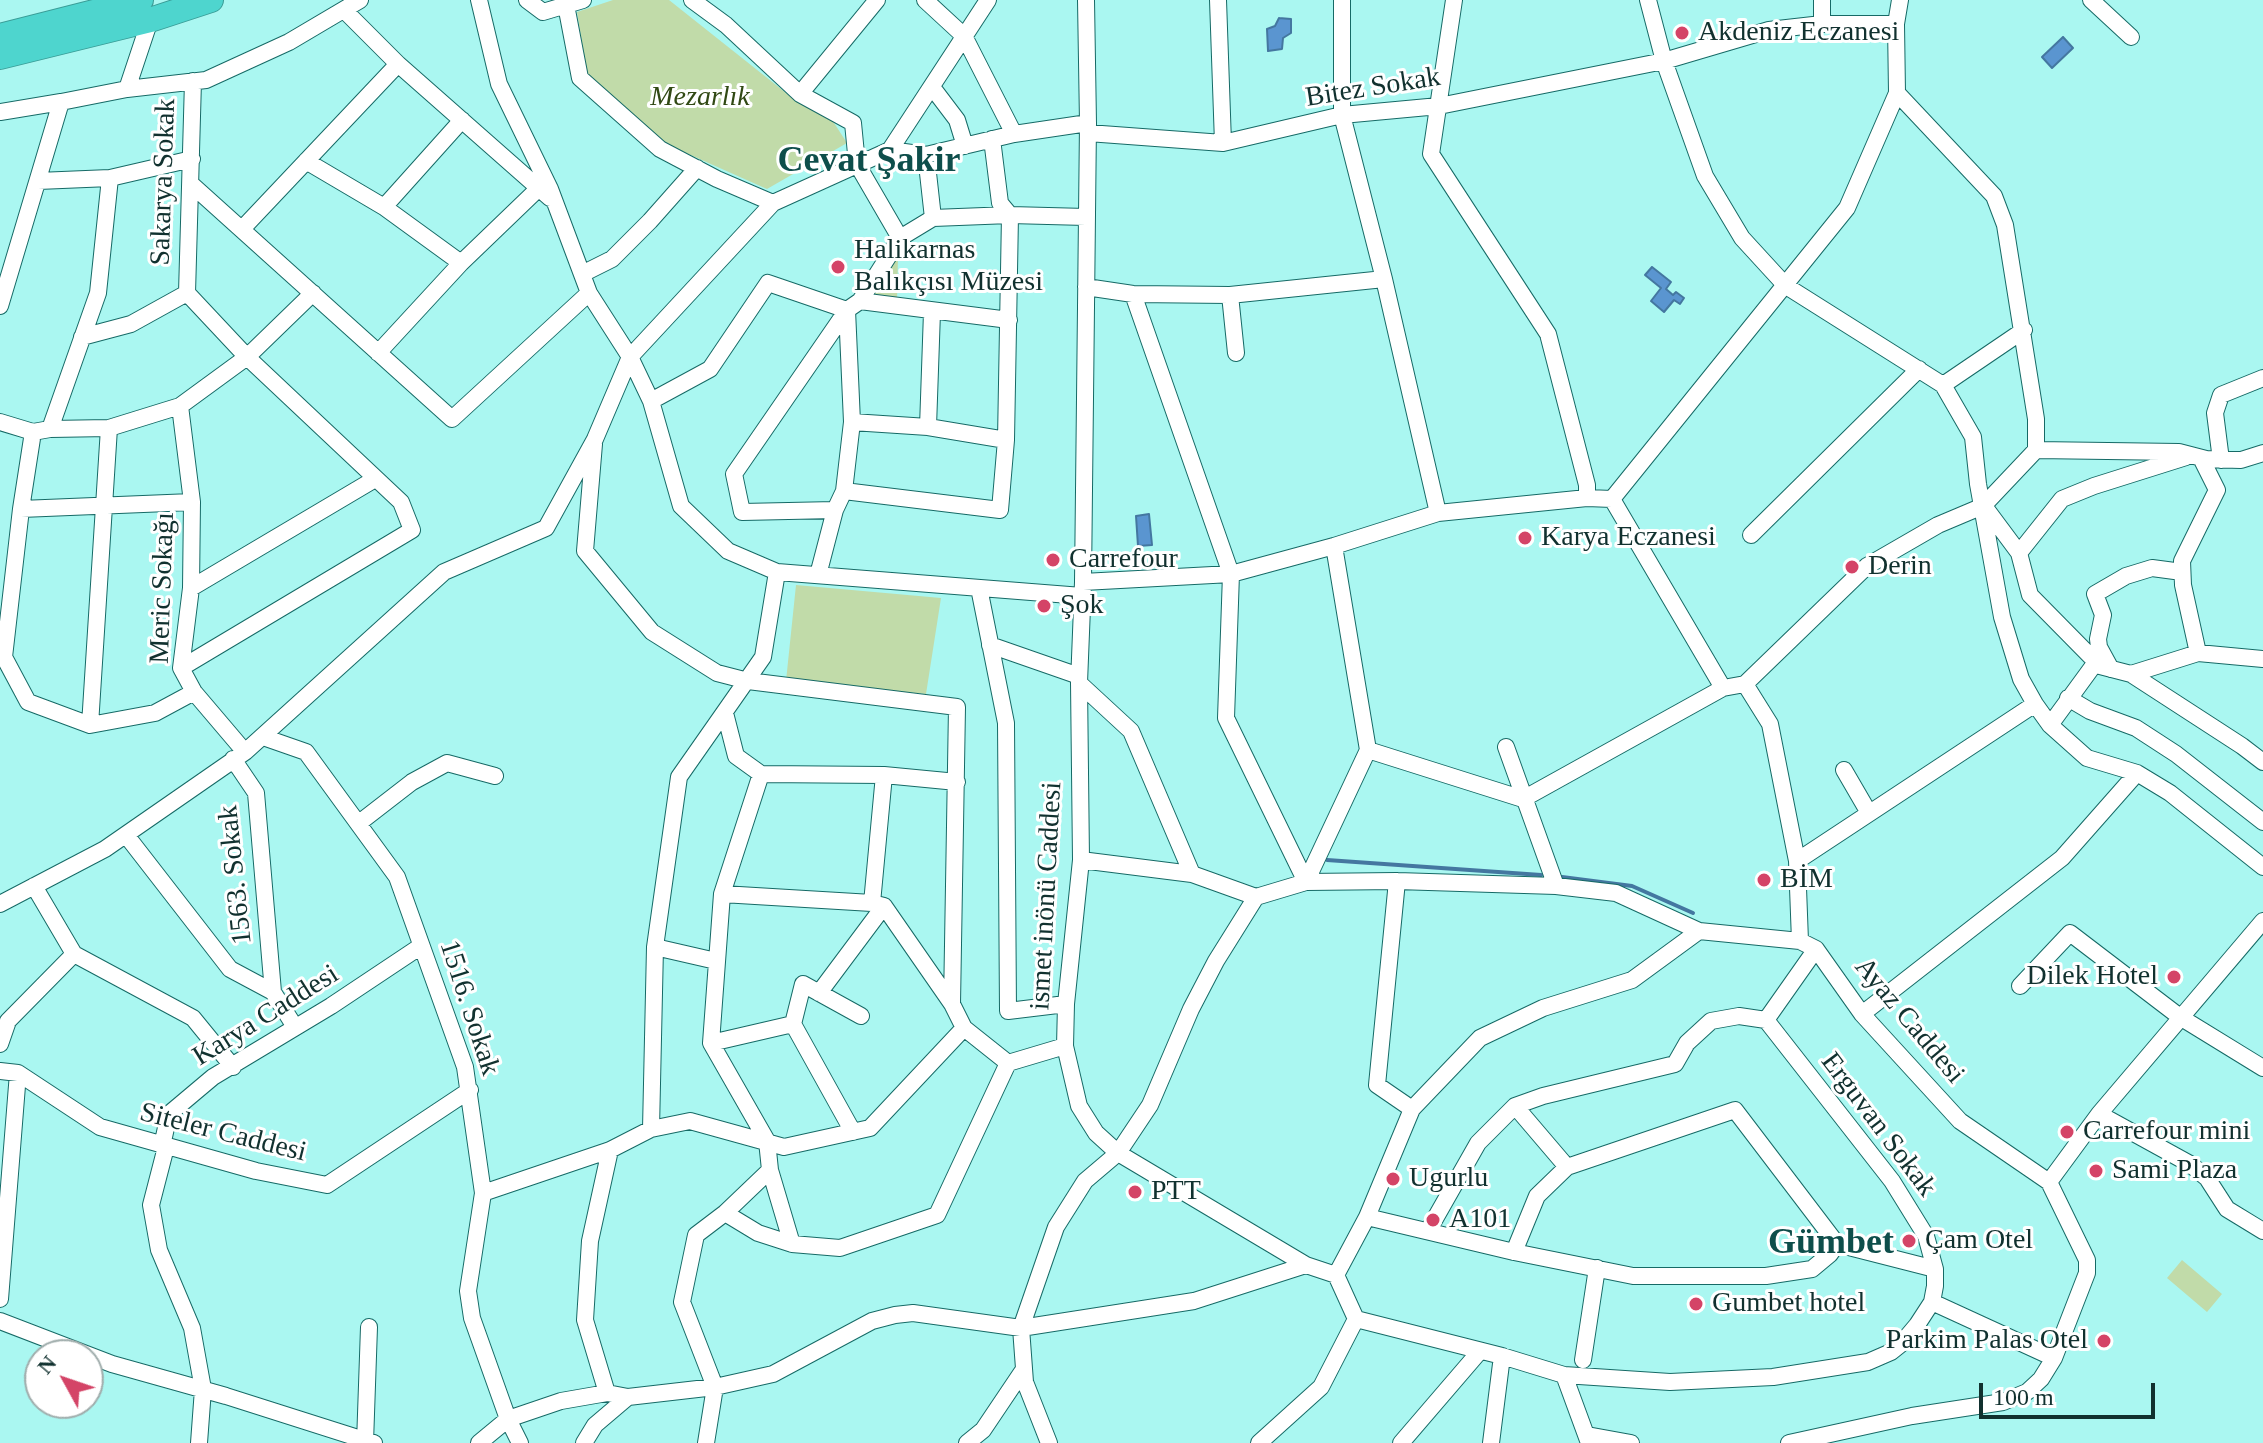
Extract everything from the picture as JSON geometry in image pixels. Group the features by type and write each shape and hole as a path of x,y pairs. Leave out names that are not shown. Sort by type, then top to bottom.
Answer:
{"highway":[{"path":"0,36 211,0"},
{"path":"0,57 145,10"}],"street":[{"path":"0,112 127,89 206,80 289,42 360,0"},
{"path":"479,0 499,84 555,201 589,293 630,357 651,401 681,506 728,551 777,572 979,588 1082,589 1231,574 1438,513 1587,498 1612,499"},
{"path":"527,0 543,12 583,0"},
{"path":"692,0 726,25 800,94 853,123 857,164 900,238"},
{"path":"800,94 877,0"},
{"path":"925,0 964,36 1014,134"},
{"path":"890,150 988,0"},
{"name":"ismet inönü Caddesi","path":"1086,0 1088,128 1079,679 1081,860 1066,1004 1065,1046 1079,1106 1096,1133 1118,1153 1306,1265 1336,1275"},
{"path":"1218,0 1223,143"},
{"path":"1342,0 1342,115 1438,513"},
{"path":"1454,0 1431,154 1548,334 1587,485 1587,498"},
{"path":"1648,0 1664,61 1705,176 1742,238 1786,286 1943,385 1973,437 1978,484 2002,617 2021,679 2035,704 2050,725 2087,758 2137,773 2170,793 2263,867"},
{"path":"1822,0 1822,24"},
{"path":"1612,499 1847,208 1897,93 1896,24 1900,0"},
{"path":"2091,0 2131,37"},
{"path":"566,5 580,78 660,149 773,203"},
{"path":"127,89 145,10"},
{"path":"344,10 398,64 555,201"},
{"name":"Bitez Sokak","path":"926,155 1014,134 1088,128 1223,143 1342,115 1439,106 1664,61 1769,30 1822,24 1896,24"},
{"path":"242,229 398,64"},
{"name":"Sakarya Sokak","path":"181,668 412,530 401,502 247,357 187,293 193,81"},
{"path":"932,87 957,120 965,146"},
{"path":"1368,750 1523,799 1723,688 1745,684 1867,566 1938,525 1983,506 2036,450 2036,419 2024,330 2005,225 1994,196 1897,93"},
{"path":"0,306 61,102"},
{"path":"384,207 462,120"},
{"path":"844,491 1000,510 1006,440 1010,215 1000,203 992,139"},
{"path":"0,904 105,849 239,755 263,737 444,572 546,528 595,439 630,357 773,203 890,150 926,155 933,218"},
{"path":"38,181 110,178 192,159"},
{"path":"306,161 384,207 461,263"},
{"path":"582,274 612,259 697,168"},
{"path":"110,178 98,293 41,430 21,509 4,657 28,702 90,725 155,713 194,692"},
{"path":"191,184 452,419 589,293"},
{"path":"378,353 461,263 539,188"},
{"path":"835,510 742,512 734,474 900,238 933,218 1010,215 1086,217"},
{"path":"1086,287 1133,294 1230,295 1384,279"},
{"path":"651,401 710,369 768,283 853,306 1009,320"},
{"path":"82,337 131,324 187,293"},
{"path":"0,422 41,430 109,428 180,406 247,357 313,293"},
{"path":"1133,294 1231,574 1226,718 1306,882"},
{"path":"1230,295 1236,353"},
{"path":"818,575 835,510 844,491 852,422 853,306"},
{"path":"928,427 932,312"},
{"path":"1943,385 2024,330"},
{"path":"1751,535 1919,369"},
{"path":"2221,460 2215,413 2221,395 2263,378"},
{"name":"Meric Sokağı","path":"180,406 192,502 191,588 181,668 194,692 239,755"},
{"path":"852,422 928,427 1006,440"},
{"path":"90,725 109,428"},
{"path":"595,439 585,551 652,632 717,673 748,681 957,707 952,1004"},
{"path":"2036,450 2179,452 2221,460 2241,460 2263,453"},
{"path":"2019,553 2062,499 2094,486 2196,457"},
{"path":"2196,457 2217,490 2182,561 2198,653"},
{"path":"191,588 375,479"},
{"path":"1612,499 1723,688"},
{"path":"21,509 192,502"},
{"path":"1983,506 2019,553 2030,595 2103,666 2131,674 2263,762"},
{"path":"1306,882 1368,750 1334,546"},
{"path":"2103,666 2098,639 2103,615 2095,594 2126,576 2152,568 2182,572"},
{"path":"651,1129 655,947 679,777 763,657 777,572"},
{"path":"979,588 1006,723 1008,1011 1066,1004"},
{"path":"990,645 1079,679 1131,731 1192,874"},
{"path":"2131,674 2198,653 2263,659"},
{"path":"2050,725 2068,698 2103,666"},
{"path":"1745,684 1770,724 1797,861 1800,941"},
{"path":"2068,698 2090,711 2136,728 2176,754 2263,822"},
{"path":"1797,861 2035,704"},
{"path":"725,713 736,756 761,774 884,775 957,782"},
{"name":"1516. Sokak","path":"263,737 306,752 397,877 465,1067 470,1090 483,1193 468,1291 472,1318 508,1419 520,1443"},
{"path":"1506,747 1556,886"},
{"name":"1563. Sokak","path":"239,755 256,793 273,992"},
{"path":"359,823 445,757 495,776"},
{"path":"1844,770 1869,813"},
{"path":"1862,1014 2062,858 2137,773"},
{"path":"761,774 722,894 711,1043 767,1141 770,1170 792,1244"},
{"path":"819,993 878,904 884,775"},
{"path":"126,835 230,969 273,992 295,1027"},
{"path":"1049,1443 1022,1372 1021,1328 1056,1227 1085,1181 1118,1153 1150,1105 1191,1009 1256,897 1192,874 1081,860"},
{"path":"1397,881 1377,1085 1412,1109"},
{"name":"Ayaz Caddesi","path":"1256,897 1306,882 1397,881 1556,886 1616,893 1699,931 1800,941 1816,949 1862,1014 1960,1121 2049,1182 2087,1260 2087,1273 2054,1358 2034,1386 2003,1402 1912,1416 1789,1443"},
{"path":"34,886 74,954 193,1018 233,1067"},
{"path":"722,894 878,904 952,1004 964,1028 1008,1063"},
{"path":"2049,1182 2099,1114 2263,921"},
{"path":"1356,1319 1336,1275 1367,1217 1412,1109 1480,1038 1543,1008 1632,980 1699,931"},
{"path":"2020,986 2070,933 2180,1017 2263,1068"},
{"name":"Karya Caddesi","path":"199,1443 203,1389 192,1328 159,1250 151,1205 169,1114 213,1077 421,946"},
{"path":"655,947 716,961"},
{"path":"1428,1231 1478,1143 1515,1106 1543,1096 1675,1064 1687,1043 1711,1021 1739,1016 1766,1020 1816,949"},
{"path":"0,1044 8,1021 74,954"},
{"path":"853,1132 793,1024 803,984 861,1016"},
{"name":"Erguvan Sokak","path":"1766,1020 1892,1181 1926,1236 1935,1269 1932,1302"},
{"path":"711,1043 793,1024"},
{"path":"483,1193 610,1150 651,1129 690,1121 784,1147 870,1128 964,1028"},
{"path":"725,1213 758,1233 792,1244 840,1248 937,1215 1008,1063 1065,1046"},
{"path":"0,1070 18,1073 4,1208 0,1299"},
{"name":"Siteler Caddesi","path":"18,1073 100,1127 256,1171 327,1185 470,1090"},
{"path":"1515,1106 1567,1167"},
{"path":"1514,1252 1537,1196 1567,1167 1735,1110 1837,1244 1935,1269"},
{"path":"2099,1114 2190,1164 2207,1178 2227,1209 2263,1231"},
{"path":"607,1393 585,1320 590,1241 610,1150"},
{"path":"706,1443 715,1387 682,1302 696,1235 725,1213 770,1170"},
{"path":"1367,1217 1514,1252 1633,1276 1664,1278 1766,1276 1812,1269 1837,1244"},
{"path":"479,1443 508,1419 561,1401 607,1393 628,1397 715,1387 773,1374 872,1321 895,1315 913,1313 1021,1328 1194,1301 1306,1265"},
{"path":"1583,1360 1597,1268"},
{"path":"1356,1319 1564,1375 1670,1382 1773,1377 1868,1362 1901,1344 1932,1302 2054,1358"},
{"path":"1259,1443 1321,1387 1356,1319"},
{"path":"0,1321 112,1364 203,1389 368,1442 369,1327"},
{"path":"1401,1443 1480,1351"},
{"path":"1491,1443 1502,1356"},
{"path":"967,1443 983,1430 1022,1372"},
{"path":"1564,1375 1584,1440 1631,1443"},
{"path":"584,1443 595,1425 628,1397"}],"green space":[{"name":"Mezarlık","path":"613,0 669,0 800,104 827,112 847,143 767,189 668,145 587,74 577,12"},
{"path":"898,256 897,303 878,301 872,290"},
{"path":"796,585 941,598 926,694 786,681"},
{"path":"2182,1260 2222,1294 2207,1312 2167,1278"}],"water":[{"path":"1279,18 1291,19 1291,33 1283,38 1282,49 1268,51 1267,29 1275,26"},
{"path":"2063,37 2073,48 2052,68 2042,57"},
{"path":"1652,267 1671,282 1666,289 1684,298 1680,304 1674,300 1664,312 1651,301 1661,288 1645,275"},
{"path":"1149,514 1152,545 1138,546 1136,516"}],"waterway":[{"path":"1327,860 1541,875"},
{"path":"1562,877 1632,886 1693,913"}],"place":[{"name":"Akdeniz Eczanesi","path":"1682,33"},
{"name":"Halikarnas Balıkçısı Müzesi","path":"838,267"},
{"name":"Karya Eczanesi","path":"1525,538"},
{"name":"Carrefour","path":"1053,560"},
{"name":"Derin","path":"1852,567"},
{"name":"Şok","path":"1044,606"},
{"name":"BİM","path":"1764,880"},
{"name":"Dilek Hotel","path":"2174,977"},
{"name":"Carrefour mini","path":"2067,1132"},
{"name":"Sami Plaza","path":"2096,1171"},
{"name":"Ugurlu","path":"1393,1179"},
{"name":"PTT","path":"1135,1192"},
{"name":"A101","path":"1433,1220"},
{"name":"Çam Otel","path":"1909,1241"},
{"name":"Gumbet hotel","path":"1696,1304"},
{"name":"Parkim Palas Otel","path":"2104,1341"}],"district":[{"name":"Cevat Şakir","path":"869,162"},
{"name":"Gümbet","path":"1831,1244"}]}
